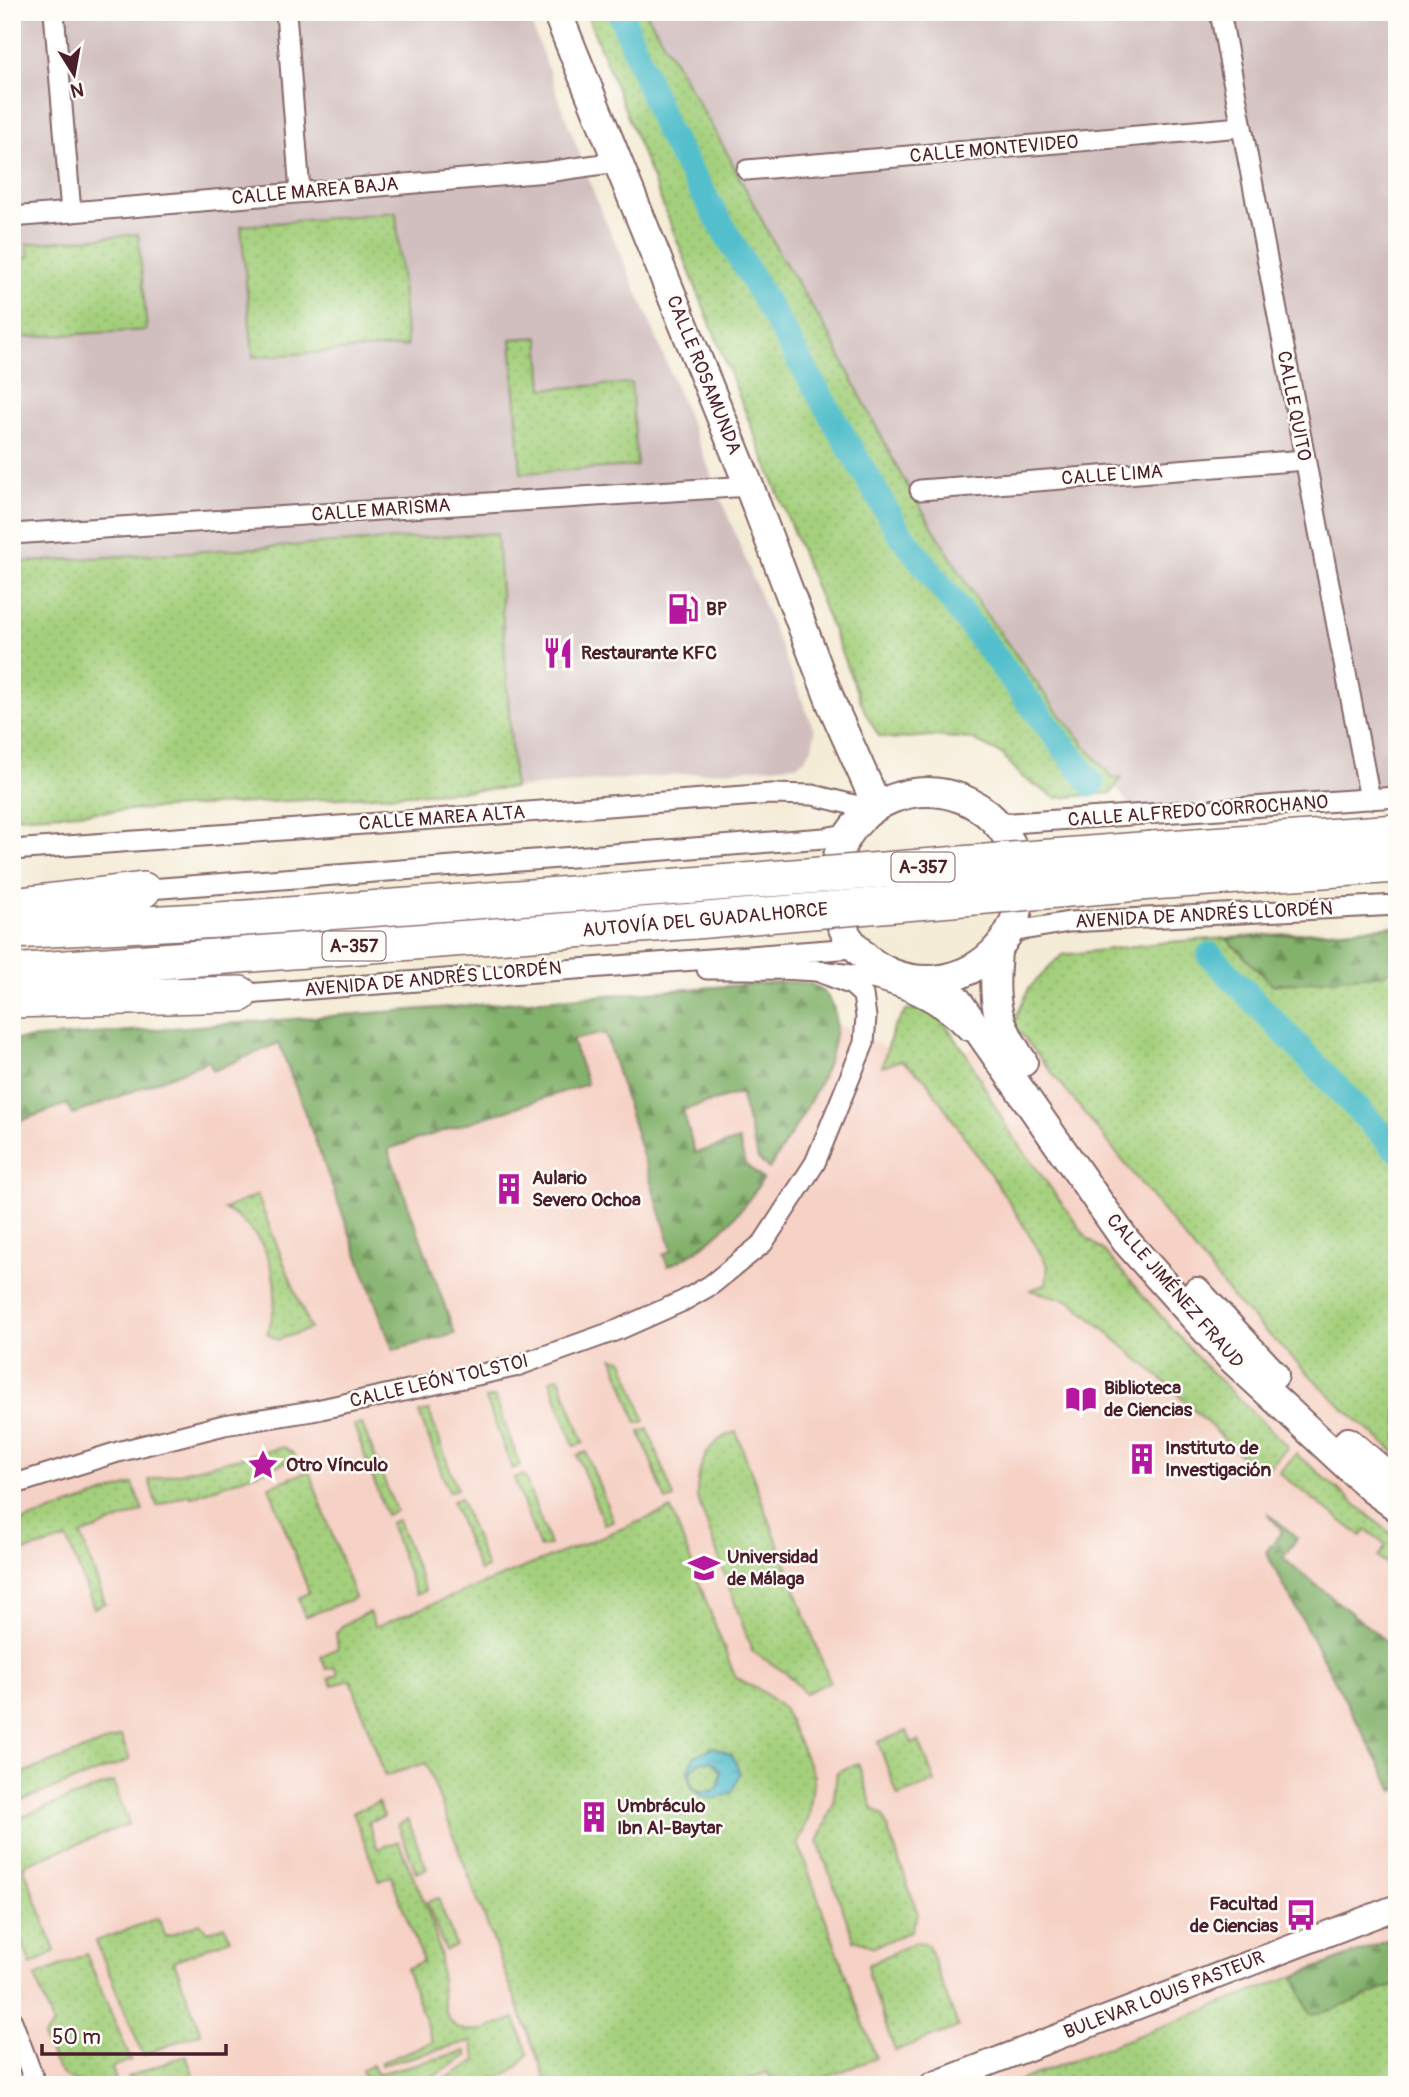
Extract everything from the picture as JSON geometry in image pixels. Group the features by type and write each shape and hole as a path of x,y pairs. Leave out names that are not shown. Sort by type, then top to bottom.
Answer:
{"highway":[{"name":"AUTOVÍA DEL GUADALHORCE","path":"12,972 695,921 1152,866 1397,832"},
{"name":"AUTOVÍA DEL GUADALHORCE","path":"12,931 219,920 692,885 1152,866 1397,864"},
{"path":"12,906 143,890"},
{"path":"12,1000 240,995"}],"main road":[{"name":"CALLE ROSAMUNDA","path":"557,12 870,790 872,808"},
{"name":"CALLE ROSAMUNDA","path":"847,738 880,772 921,790"},
{"path":"921,790 939,790 962,798 998,824 1016,852 1021,874 1022,894 1004,941 971,970 934,980 917,980 892,974 854,948 840,920 832,884 834,866 851,833 872,808 921,790"},
{"name":"CALLE JIMÉNEZ FRAUD","path":"1004,941 995,1002 1002,1030 1041,1092 1143,1233 1289,1391 1397,1484"},
{"name":"CALLE JIMÉNEZ FRAUD","path":"934,980 957,1000 1126,1241 1230,1357 1372,1489 1397,1507"}],"street":[{"path":"54,12 71,212"},
{"path":"286,12 300,192"},
{"name":"CALLE QUITO","path":"1220,12 1370,799"},
{"name":"CALLE MONTEVIDEO","path":"747,170 1241,127"},
{"name":"CALLE MAREA BAJA","path":"12,217 547,172 617,162"},
{"name":"CALLE LIMA","path":"920,489 1305,460"},
{"name":"CALLE MARISMA","path":"12,534 749,486"},
{"name":"CALLE MAREA ALTA","path":"12,850 771,793 813,795 872,808"},
{"name":"CALLE ALFREDO CORROCHANO","path":"998,824 1397,797"},
{"path":"12,893 143,890 824,838 851,833"},
{"name":"AVENIDA DE ANDRÉS LLORDÉN","path":"1004,941 1069,922 1397,905"},
{"name":"AVENIDA DE ANDRÉS LLORDÉN","path":"12,1015 854,948"},
{"path":"591,967 816,971 868,978 936,1004 952,1014 1006,1071"},
{"name":"CALLE LEÓN TOLSTOI","path":"12,1485 118,1452 224,1425 312,1411 514,1367 620,1329 683,1301 711,1285 763,1243 816,1163 856,1068 864,1043 865,1002 859,990 816,971"},
{"name":"BULEVAR LOUIS PASTEUR","path":"932,2085 982,2076 1397,1906"},
{"path":"12,2021 36,2085"}],"shaded area":[{"path":"12,12 527,12 598,204 643,305 815,732 812,748 804,760 796,765 514,788 12,817"},
{"path":"646,12 1397,12 1397,806 1143,823 981,607 900,473 830,336 780,255 726,151"},
{"name":"Universidad de Málaga","path":"1397,926 1397,2085 12,2085 12,1040 781,982 807,983 819,988 832,1002 837,1024 887,1048 893,1029 906,1011 916,1009 943,1021 965,1052 1013,1024 1029,988 1062,955 1168,942"}],"green space":[{"path":"586,12 646,12 726,151 780,255 830,336 900,473 981,607 1055,708 1112,778 1122,777 1111,793 1056,798 1022,777 1002,754 971,739 932,736 895,739 879,736 866,714"},
{"path":"396,212 407,346 253,357 241,226"},
{"path":"138,234 147,330 12,338 12,259 29,257 27,244"},
{"path":"539,337 543,389 631,383 637,466 521,473 511,339"},
{"path":"497,533 514,788 12,817 12,563"},
{"path":"1397,926 1397,1454 1345,1410 1236,1302 1013,1024 1029,988 1062,955 1168,942"},
{"path":"1397,926 1397,966 1384,974 1272,985 1227,939"},
{"path":"781,982 810,984 818,988 832,1004 836,1026 832,1051 822,1078 769,1169 758,1159 740,1093 683,1110 695,1153 739,1140 745,1164 763,1179 744,1206 722,1230 696,1251 668,1266 663,1255 672,1250 605,1033 572,1040 587,1084 388,1149 455,1334 393,1350 279,1043 213,1071 209,1061 72,1115 67,1104 12,1124 12,1040"},
{"path":"916,1009 932,1013 943,1021 965,1052 1007,1128 1087,1238 1104,1251 1202,1363 1288,1447 1266,1470 1253,1467 1165,1382 1071,1301 1030,1290 1046,1284 1048,1266 1010,1203 925,1079 901,1060 882,1067 893,1029 906,1011"},
{"path":"257,1195 310,1329 277,1340 267,1333 275,1297 270,1263 253,1232 224,1209"},
{"path":"613,1358 623,1360 645,1421 637,1423"},
{"path":"559,1377 584,1443 574,1446 550,1380"},
{"path":"495,1397 520,1466 512,1469 486,1399"},
{"path":"429,1411 457,1489 449,1492 419,1413"},
{"path":"362,1424 396,1511 386,1515 354,1425"},
{"path":"648,1429 674,1498 666,1501 640,1432"},
{"path":"736,1432 830,1682 805,1693 786,1673 752,1651 697,1496 699,1475 705,1456 717,1441"},
{"path":"284,1447 294,1454 295,1459 191,1497 189,1494 157,1506 149,1480"},
{"path":"586,1452 613,1521 604,1524 577,1455"},
{"path":"1296,1454 1397,1539 1397,1572 1378,1557 1386,1546 1367,1530 1361,1536 1279,1473"},
{"path":"309,1471 355,1598 305,1617 299,1598 309,1592 269,1486"},
{"path":"524,1475 550,1545 540,1548 514,1478"},
{"path":"133,1484 143,1511 81,1535 105,1603 94,1608 67,1539 12,1555 12,1525"},
{"path":"460,1498 487,1568 479,1571 452,1501"},
{"path":"671,1509 735,1677 763,1692 783,1708 814,1776 809,1817 798,1843 876,2058 807,2085 773,2085 768,2072 732,2085 548,2085 426,1763 385,1776 351,1680 333,1685 329,1678 338,1674 335,1667 326,1669 321,1656 338,1648 336,1633 343,1625 369,1612 375,1627"},
{"path":"1267,1512 1297,1538 1283,1558 1397,1650 1397,1790 1394,1791 1266,1552 1282,1531"},
{"path":"398,1520 425,1591 416,1595 390,1523"},
{"path":"907,1731 912,1744 919,1741 935,1782 898,1796 878,1742"},
{"path":"121,1736 130,1760 12,1804 12,1777"},
{"path":"858,1763 873,1809 883,1816 918,1914 911,1931 874,1947 854,1940 818,1842 833,1805 837,1772"},
{"path":"113,1782 129,1824 23,1865 55,1951 31,1965 12,1915 12,1820"},
{"path":"378,1802 384,1816 368,1822 378,1849 398,1841 423,1898 440,1958 445,2011 454,2025 468,2031 485,2029 515,2018 528,2054 510,2072 486,2081 434,2085 477,2061 471,2041 382,2065 382,2062 433,2042 406,1969 423,1961 391,1876 379,1881 353,1812"},
{"path":"408,1820 427,1869 416,1872 398,1824"},
{"path":"438,1898 456,1946 445,1950 427,1902"},
{"path":"158,1918 166,1937 200,1923 207,1932 225,1926 230,1939 174,1961 201,2033 143,2055 96,1941"},
{"path":"1397,1937 1397,2085 1012,2085 1013,2083"},
{"path":"1397,1937 1397,1985 1333,2009 1310,2014 1294,1977"},
{"path":"915,1942 928,1945 958,2027 895,2051 868,1975 868,1965"},
{"path":"86,1954 131,2060 112,2067 117,2084 114,2085 85,2084 67,2078 55,2063 43,2037 53,2024 35,1977"},
{"path":"466,2051 467,2056 419,2085 367,2085 362,2070 373,2065 377,2074"},
{"path":"186,2055 197,2085 130,2085 127,2077"}],"water":[{"path":"714,1747 732,1755 740,1773 733,1791 722,1797 707,1798 692,1788 688,1771 694,1756","holes":["701,1761 713,1762 721,1771 719,1786 713,1791 698,1791 692,1786 690,1771"]}],"waterway":[{"path":"620,12 667,131 897,529 1092,784"},
{"path":"1210,955 1397,1150"}],"place":[{"name":"BP","path":"683,609"},
{"name":"Restaurante KFC","path":"558,653"},
{"name":"Aulario Severo Ochoa","path":"509,1189"},
{"name":"Biblioteca de Ciencias","path":"1081,1399"},
{"name":"Instituto de Investigación","path":"1142,1459"},
{"name":"Otro Vínculo","path":"263,1465"},
{"name":"Universidad de Málaga","path":"704,1568"},
{"name":"Umbráculo Ibn Al-Baytar","path":"594,1817"},
{"name":"Facultad de Ciencias","path":"1301,1915"}]}
